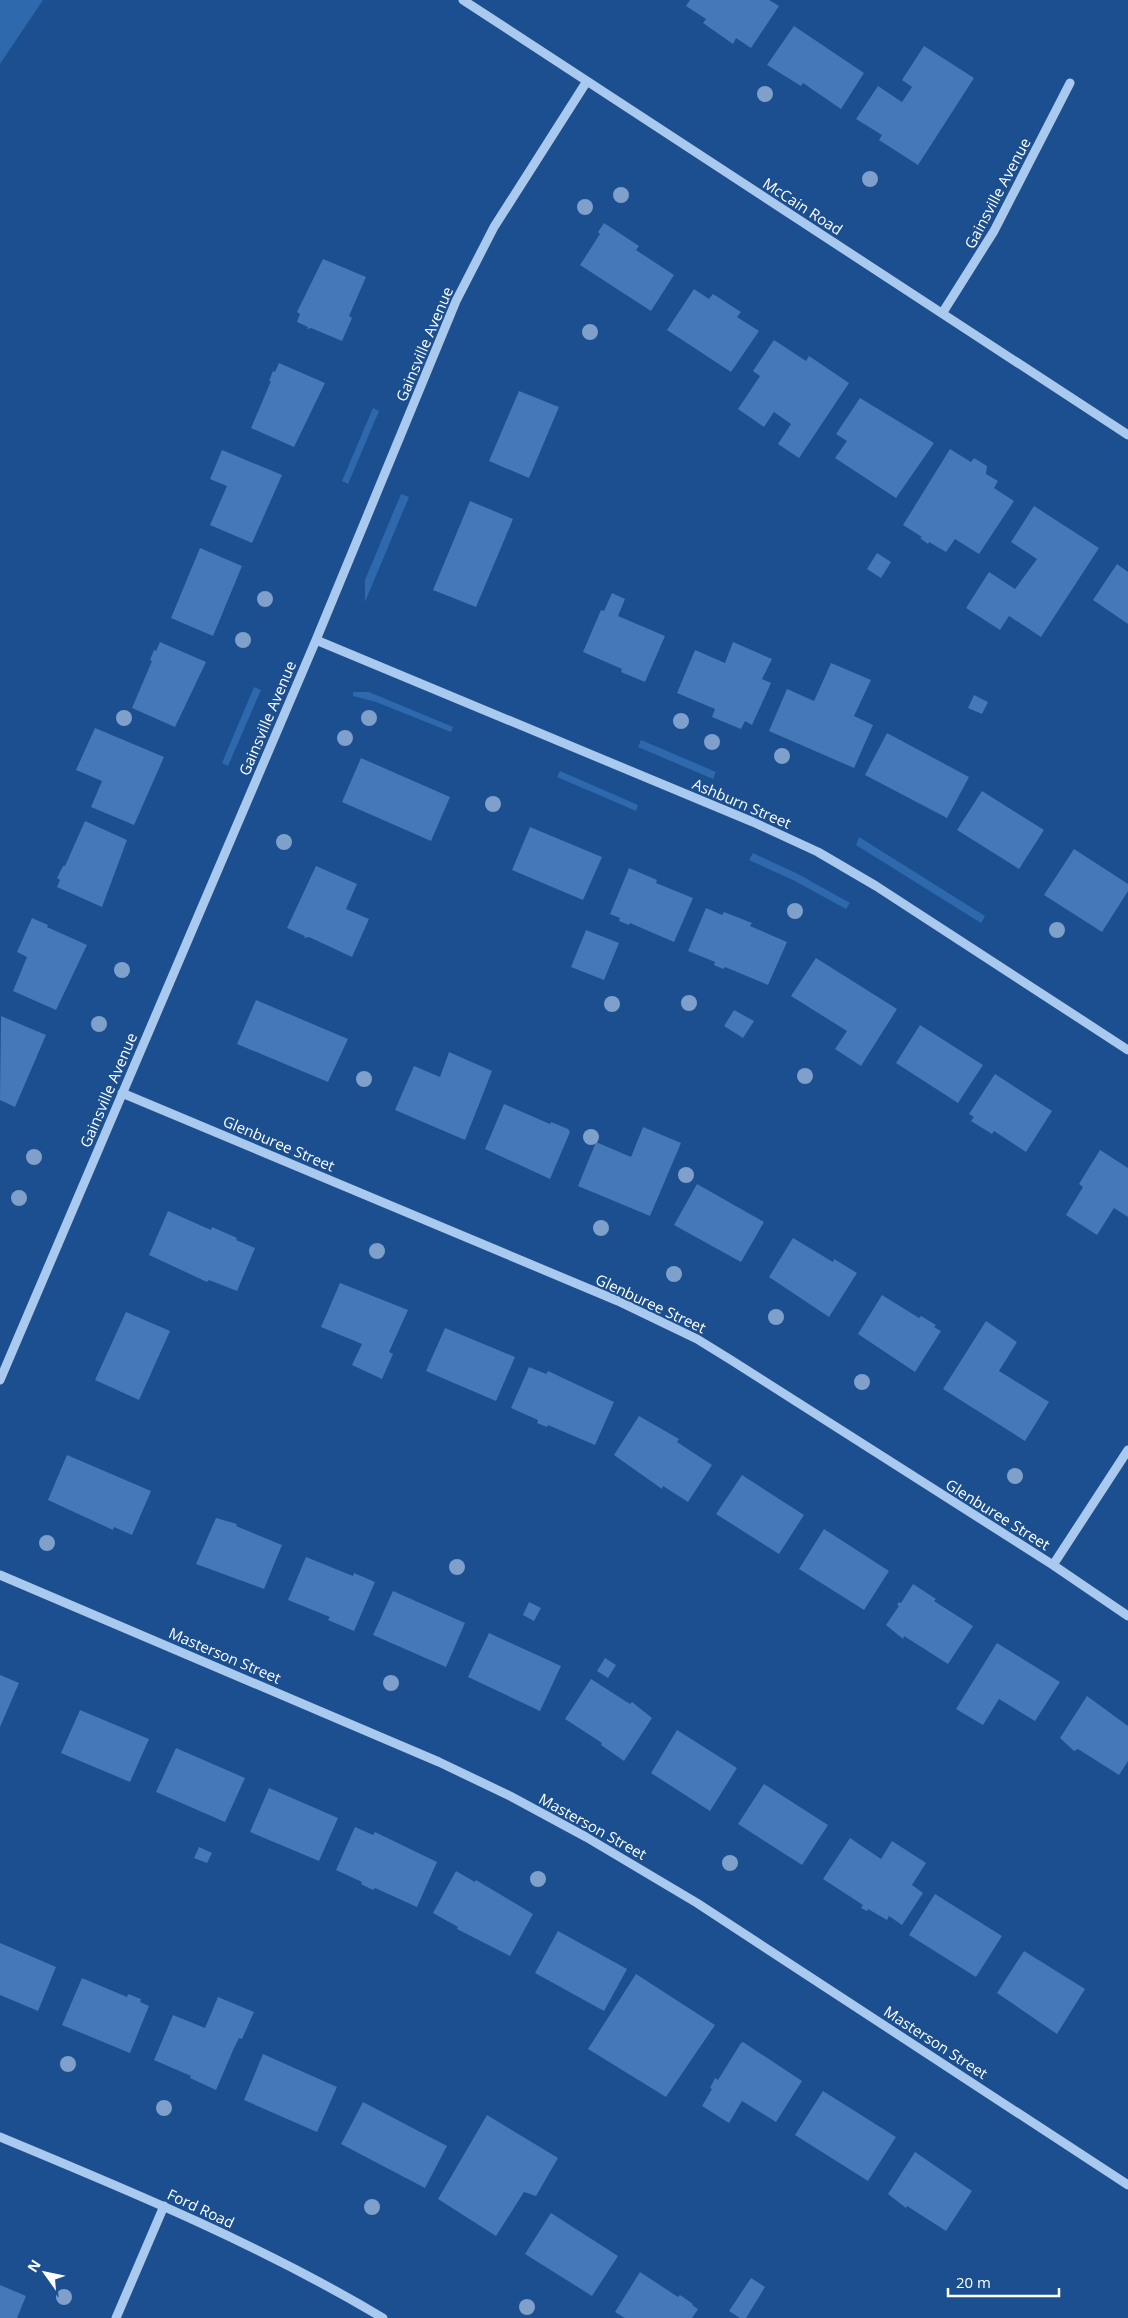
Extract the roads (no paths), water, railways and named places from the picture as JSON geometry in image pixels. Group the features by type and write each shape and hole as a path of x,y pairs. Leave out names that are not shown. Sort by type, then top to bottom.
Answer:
{"street":[{"name":"McCain Road","path":"463,0 943,312 1128,435"},
{"name":"Gainsville Avenue","path":"0,1380 316,640 473,264 499,219 587,81"},
{"name":"Gainsville Avenue","path":"943,312 990,239 1070,83"},
{"name":"Ashburn Street","path":"316,640 771,830 805,846 876,886 1128,1050"},
{"name":"Glenburee Street","path":"122,1092 618,1302 697,1339 1053,1565 1128,1616"},
{"path":"1053,1565 1128,1450"},
{"name":"Masterson Street","path":"0,1575 416,1752 510,1796 630,1862 697,1903 1128,2185"},
{"name":"Ford Road","path":"0,2137 164,2206 332,2289 383,2318"},
{"path":"116,2318 164,2206"}]}
